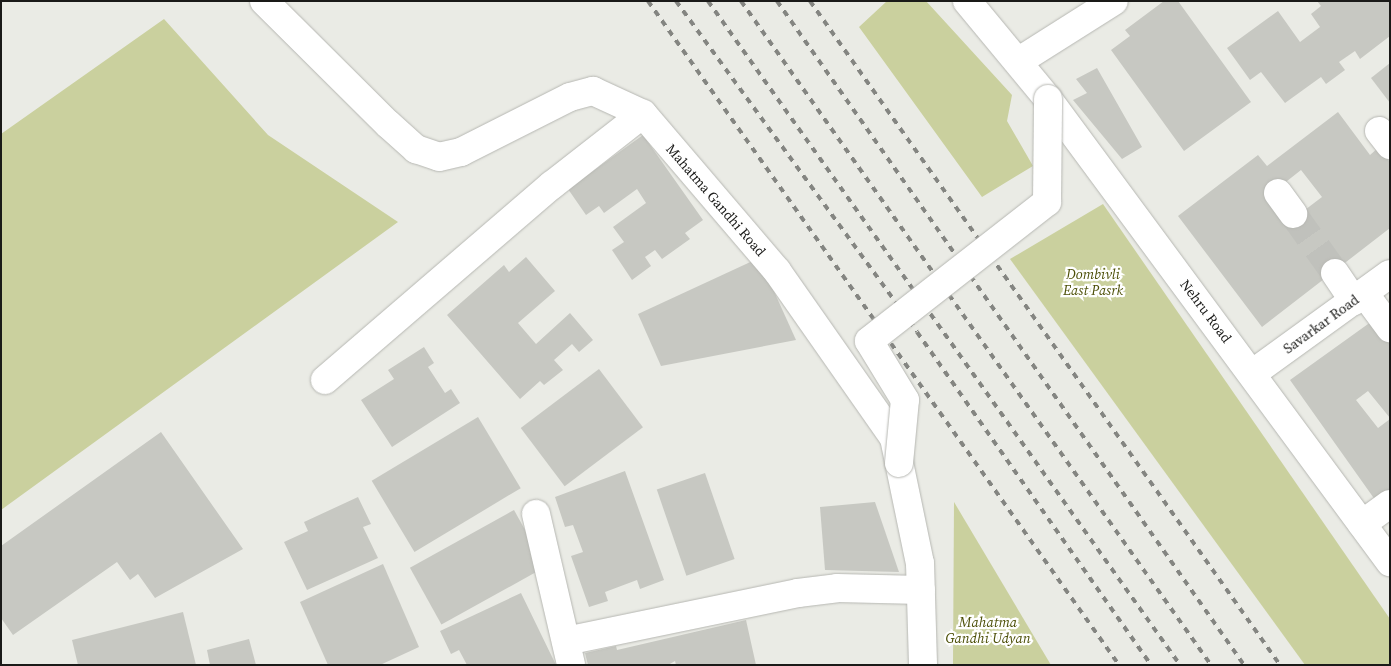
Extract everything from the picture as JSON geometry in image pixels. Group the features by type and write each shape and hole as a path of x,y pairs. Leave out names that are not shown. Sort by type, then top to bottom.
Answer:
{"street":[{"path":"264,1 274,7 388,124 416,149 440,157 461,152 570,97 593,91 643,114 552,185 326,380"},
{"name":"Nehru Road","path":"967,1 1019,61 1048,99 1253,373 1390,562"},
{"path":"1019,61 1114,1"},
{"path":"899,463 905,400 869,340 1047,202 1048,99"},
{"name":"Mahatma Gandhi Road","path":"643,114 777,270 894,438 920,563 923,665"},
{"path":"1335,274 1390,328"},
{"name":"Savarkar Road","path":"1253,373 1390,274"},
{"path":"1362,524 1390,504"},
{"path":"536,514 568,653 798,593 837,588 921,590"}],"green space":[{"path":"887,1 926,1 1012,95 1007,121 1033,166 982,197 859,27"},
{"path":"164,19 268,135 398,222 1,510 1,134"},
{"name":"Dombivli East Pasrk","path":"1103,204 1390,619 1390,665 1305,665 1010,259"},
{"name":"Mahatma Gandhi Udyan","path":"954,502 1051,665 953,665"}],"building":[{"path":"1164,1 1178,1 1251,102 1184,151 1111,50 1130,36 1125,30"},
{"path":"1317,1 1390,1 1390,36 1360,59 1355,51 1339,62 1345,70 1326,84 1321,77 1285,103 1261,72 1250,80 1227,48 1278,11 1300,42 1320,27 1311,14 1321,6"},
{"path":"1390,63 1390,103 1371,78"},
{"path":"1097,68 1142,147 1122,159 1073,100 1087,93 1076,79"},
{"path":"1338,112 1370,155 1378,148 1390,162 1390,228 1262,327 1178,216 1258,155 1267,166","holes":["1301,170 1322,197 1289,222 1268,196"]},
{"path":"643,135 703,220 685,233 690,239 662,259 655,250 645,257 651,266 632,280 612,250 624,242 613,227 646,203 637,189 604,213 599,206 586,215 568,189"},
{"path":"526,257 555,291 518,323 536,344 570,313 593,340 579,352 572,344 554,360 563,370 544,385 540,381 520,399 447,315 504,265 509,272"},
{"path":"759,258 796,340 661,366 638,314"},
{"path":"1375,319 1390,340 1390,418 1368,391 1356,400 1378,428 1390,419 1390,496 1378,504 1290,380"},
{"path":"424,347 434,363 428,367 445,393 451,389 460,403 392,447 361,400 394,379 388,370"},
{"path":"599,369 643,427 565,486 521,428"},
{"path":"478,417 521,488 414,552 372,481"},
{"path":"161,432 243,549 155,598 138,574 130,580 117,562 13,635 1,618 1,546"},
{"path":"625,471 664,580 640,589 637,580 605,592 608,601 589,607 571,556 583,552 573,525 565,527 555,497"},
{"path":"705,473 735,559 686,576 657,490"},
{"path":"358,497 371,524 363,527 378,558 307,590 284,542 308,531 304,522"},
{"path":"875,502 899,572 825,570 820,507"},
{"path":"514,510 546,567 441,625 410,568"},
{"path":"383,564 419,647 380,665 328,665 300,602"},
{"path":"521,593 556,665 467,665 459,650 451,654 440,631"},
{"path":"183,612 196,665 78,665 72,640"},
{"path":"746,620 756,665 676,665 675,661 668,665 588,665 585,653 616,646 617,650"},
{"path":"249,639 256,665 210,665 207,650"}],"tunnel":[{"path":"1293,214 1335,273"}],"railway":[{"path":"648,1 1119,665"},
{"path":"676,1 917,332 1151,665"},
{"path":"708,1 1180,665"},
{"path":"741,1 1211,665"},
{"path":"777,1 1244,665"},
{"path":"810,1 1280,665"}]}
